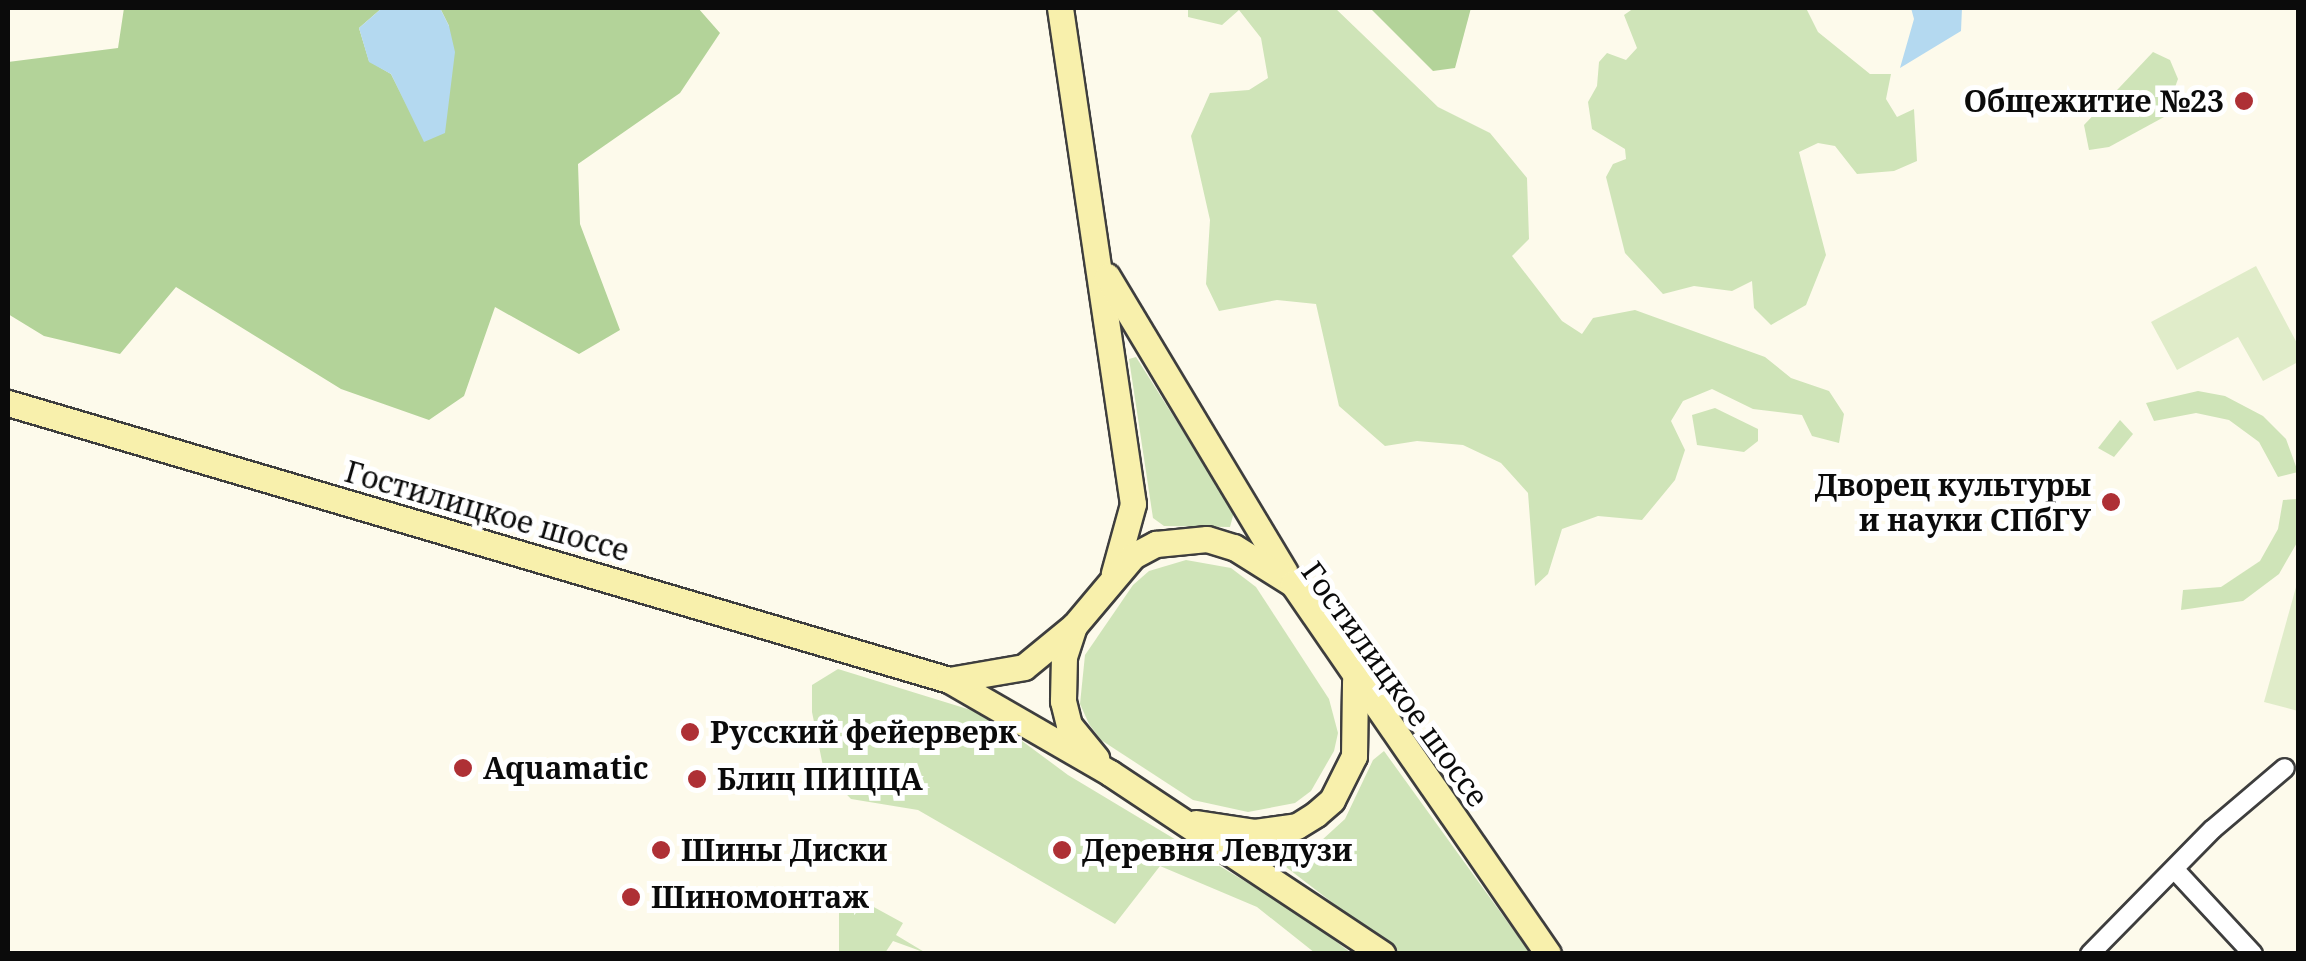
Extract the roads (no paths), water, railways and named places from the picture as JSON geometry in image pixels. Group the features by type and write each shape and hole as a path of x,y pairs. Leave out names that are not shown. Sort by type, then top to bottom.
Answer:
{"main road":[{"path":"1060,8 1100,260 1132,504 1113,577"},
{"path":"1100,260 1118,302 1292,584"},
{"name":"Гостилицкое шоссе","path":"8,403 949,680 1110,773 1382,954"},
{"name":"Гостилицкое шоссе","path":"949,680 1024,667 1074,626 1113,577 1156,544 1207,539 1234,547 1292,584 1355,681 1548,954"},
{"path":"1074,626 1064,656 1063,701 1070,726 1110,773"},
{"path":"1184,820 1254,832 1297,826 1316,814 1332,800 1354,756 1355,681"}],"street":[{"path":"2090,954 2176,872 2213,829 2285,768"},
{"path":"2176,872 2253,954"}],"water":[{"path":"382,8 440,8 449,26 455,52 445,133 424,142 391,74 369,62 359,28"},
{"path":"1911,8 1962,8 1961,31 1900,68 1914,19"}],"place":[{"name":"Общежитие №23","path":"2244,101"},
{"name":"Дворец культуры и науки СПбГУ","path":"2111,502"},
{"name":"Русский фейерверк","path":"690,732"},
{"name":"Aquamatic","path":"463,768"},
{"name":"Блиц ПИЦЦА","path":"697,779"},
{"name":"Шины Диски","path":"661,850"},
{"name":"Деревня Левдузи","path":"1062,850"},
{"name":"Шиномонтаж","path":"631,897"}]}
